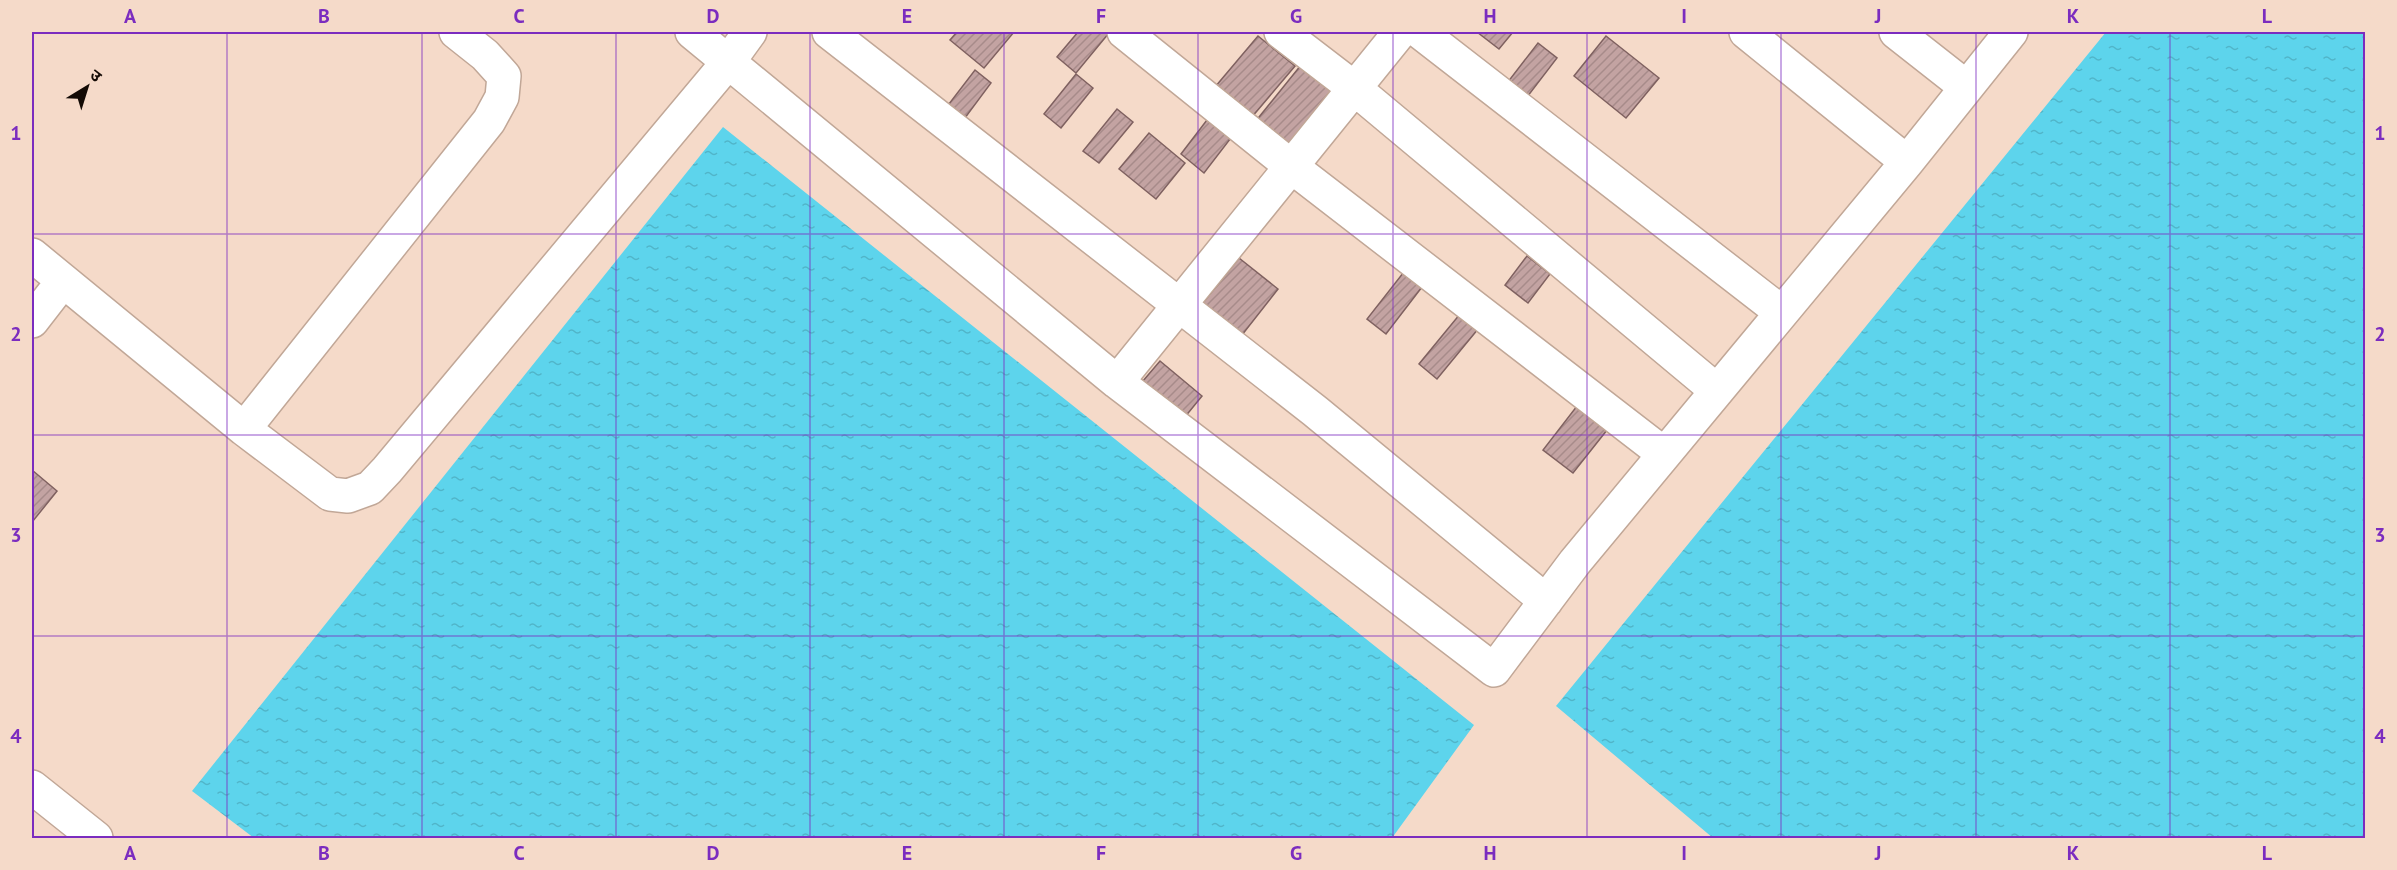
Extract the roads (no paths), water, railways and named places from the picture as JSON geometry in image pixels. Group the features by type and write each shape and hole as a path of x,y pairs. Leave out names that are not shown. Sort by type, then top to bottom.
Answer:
{"street":[{"path":"244,429 482,130 502,97 504,76 485,55 456,32"},
{"path":"692,32 1117,382 1494,670 1575,562 1907,162 2011,32"},
{"path":"32,255 244,429 330,494 348,496 370,488 387,470 729,61 750,32"},
{"path":"829,32 1315,411 1546,601"},
{"path":"1124,32 1292,167 1664,454"},
{"path":"1281,32 1353,88 1716,390"},
{"path":"1117,382 1400,32"},
{"path":"1420,32 1781,312"},
{"path":"1746,32 1907,162"},
{"path":"1896,32 1966,87"},
{"path":"32,321 63,281"},
{"path":"32,787 96,838"}],"water":[{"path":"2106,32 2365,32 2365,838 1713,838 1556,706"},
{"path":"723,127 1474,725 1392,838 254,838 192,791"}]}
